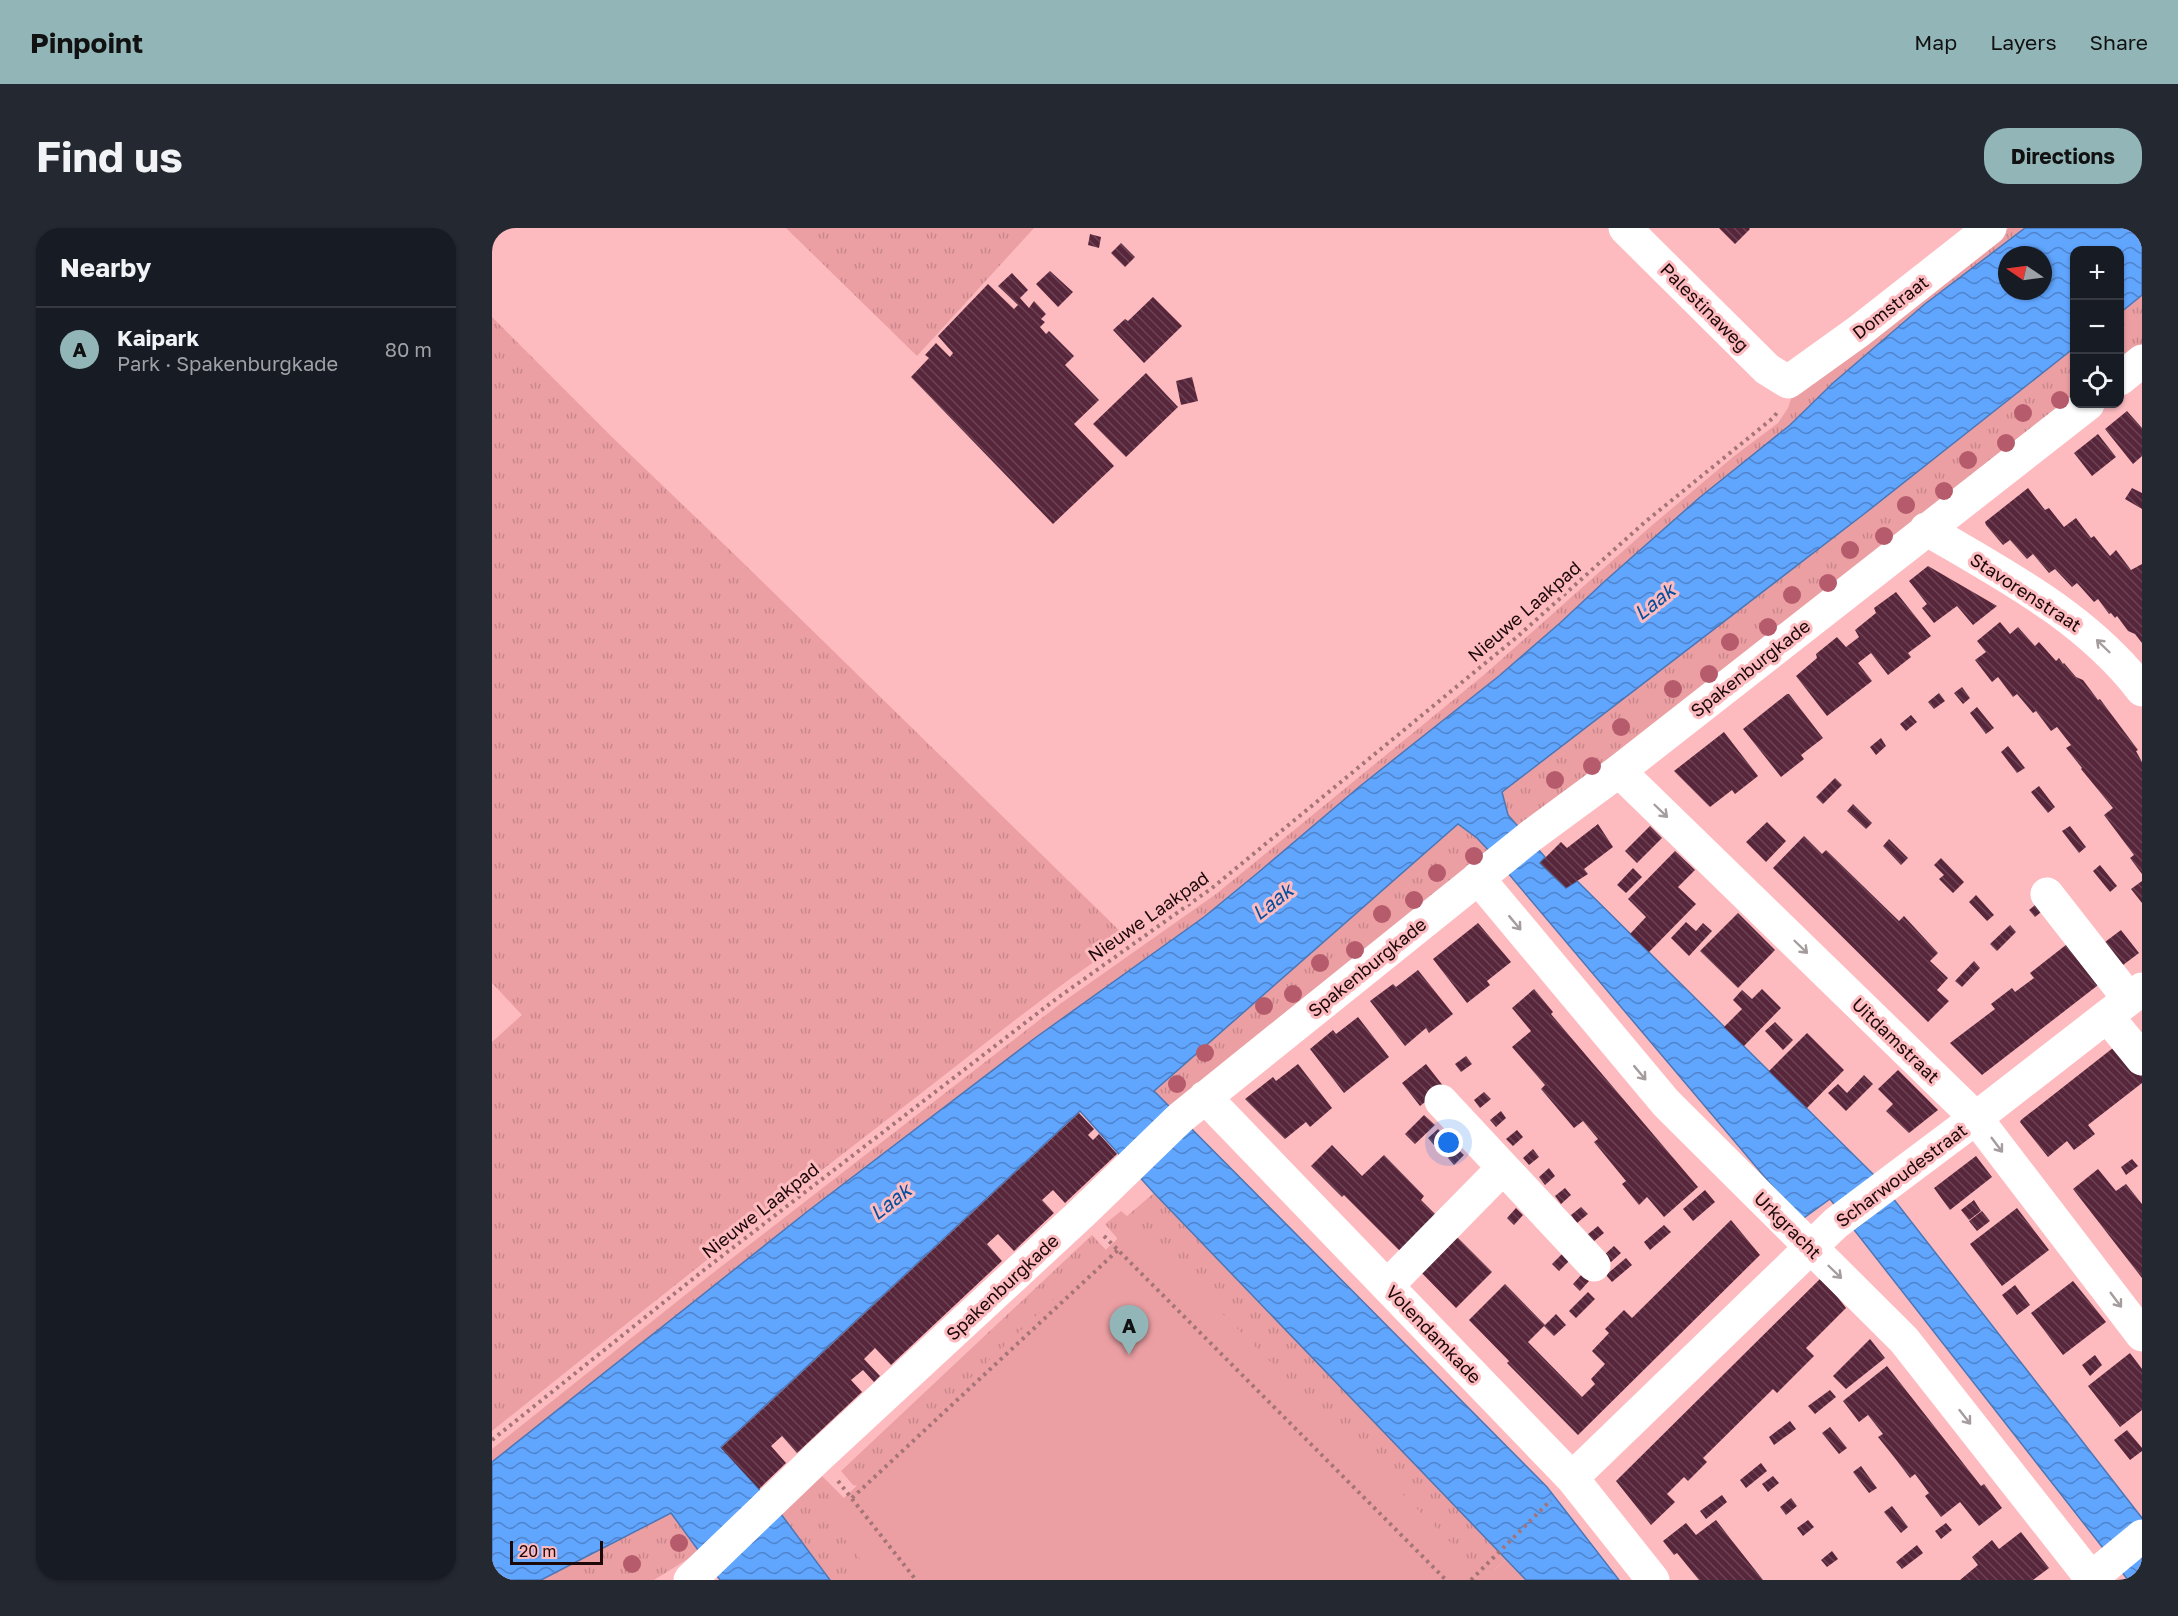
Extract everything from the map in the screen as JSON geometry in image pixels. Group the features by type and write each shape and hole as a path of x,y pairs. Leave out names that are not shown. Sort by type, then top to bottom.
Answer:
{"street":[{"name":"Palestinaweg","path":"1625,228 1767,369 1788,382"},
{"name":"Domstraat","path":"1788,382 1859,332 1990,228"},
{"path":"2124,376 2142,361"},
{"name":"Spakenburgkade","path":"699,1571 818,1457 1083,1212 1180,1118 1532,835 1619,771 2083,408"},
{"name":"Stavorenstraat","path":"1926,529 2068,616 2112,655 2142,690"},
{"name":"Uitdamstraat","path":"1619,771 1976,1118 2142,1335"},
{"name":"Urkgracht","path":"1478,878 1666,1103 1904,1340 2094,1576"},
{"path":"2047,894 2126,1001 2142,1059"},
{"name":"Scharwoudestraat","path":"1565,1485 1836,1223 2126,1001"},
{"name":"Volendamkade","path":"1205,1097 1387,1286 1653,1580"},
{"path":"1441,1101 1594,1265"},
{"path":"1387,1286 1503,1168"},
{"path":"2094,1576 2142,1536"}],"path":[{"name":"Nieuwe Laakpad","path":"492,1440 704,1270 1018,1028 1239,866 1517,637 1645,522 1773,418 1785,397 1788,382"},
{"path":"1083,1212 1446,1580"},
{"path":"852,1498 1118,1250"},
{"path":"818,1457 916,1580"},
{"path":"1471,1580 1565,1485"}],"green space":[{"path":"786,228 1034,228 917,356"},
{"path":"2009,228 2025,228 2001,246 1998,246 1998,249 1925,304 1833,383 1790,425 1699,498 1499,676 1359,787 1204,917 1035,1038 808,1211 492,1462 492,1449 709,1276 1060,1004 1216,894 1485,674 1650,527 1733,457 1778,423 1788,408 1792,396"},
{"path":"2142,295 2142,345 2124,360 2124,354 2124,310"},
{"path":"492,317 614,439 1128,939 1071,978 1016,1020 750,1226 492,1431 492,1042 522,1015 492,983"},
{"path":"2070,351 2070,401 1522,830 1508,815 1501,792 1864,514"},
{"path":"1458,824 1477,838 1491,853 1172,1111 1154,1091"},
{"path":"1154,1193 1496,1546 1461,1580 1118,1244 1117,1238 1105,1224 1121,1211 1127,1216"},
{"path":"1133,1224 1474,1566 1496,1546 1507,1558 1495,1569 1505,1580 877,1580 826,1515"},
{"path":"1092,1235 1106,1250 858,1486 853,1485 841,1471"},
{"path":"818,1472 851,1505 910,1580 830,1580 778,1510"},
{"path":"671,1513 699,1552 654,1580 541,1580"},
{"path":"1507,1558 1526,1580 1484,1580"}],"water":[{"name":"Laak","path":"2025,228 2142,228 2142,295 2124,310 2124,246 2070,246 2070,351 1864,514 1502,792 1508,815 1545,857 1540,863 1566,888 1577,881 1878,1179 2142,1518 2142,1580 2128,1580 1830,1199 1801,1220 1491,853 1477,838 1458,824 1154,1091 1547,1487 1619,1580 1526,1580 1154,1193 1080,1111 721,1447 778,1510 830,1580 720,1580 671,1513 541,1580 492,1580 492,1462 808,1211 1035,1038 1204,917 1359,787 1499,676 1699,498 1790,425 1833,383 1925,304 1998,249 1998,300 2052,300 2052,246 2001,246"}],"building":[{"path":"1719,228 1749,228 1750,229 1735,244"},
{"path":"1090,234 1101,237 1099,248 1088,245"},
{"path":"1121,243 1135,257 1125,267 1111,253"},
{"path":"1050,271 1073,292 1058,307 1036,284"},
{"path":"1012,273 1028,290 1020,298 1029,308 1034,301 1046,314 1041,319 1045,322 1040,327 1046,334 1049,331 1074,356 1065,365 1099,400 1074,424 1114,466 1053,524 911,377 929,358 925,355 936,343 950,357 953,353 938,336 988,284 1014,309 1018,305 998,286"},
{"path":"1153,297 1182,326 1144,363 1113,330 1125,319 1128,321"},
{"path":"1146,373 1178,407 1126,457 1093,424"},
{"path":"1192,377 1198,401 1181,405 1176,381"},
{"path":"2127,411 2142,428 2142,456 2133,464 2105,429"},
{"path":"2098,434 2116,457 2092,476 2074,453"},
{"path":"2028,488 2045,510 2049,508 2064,527 2076,518 2091,538 2094,536 2110,556 2116,550 2131,570 2142,564 2142,643 2135,634 2128,631 2117,616 2115,618 2111,613 2109,614 2098,599 2094,602 2077,583 2072,587 2055,569 2049,573 2033,554 2027,559 2010,540 2003,545 1986,525 1985,522"},
{"path":"2132,488 2142,493 2142,509 2125,499"},
{"path":"1928,566 1997,606 1973,625 1957,606 1934,623 1922,608 1927,604 1909,581"},
{"path":"1896,592 1931,636 1908,653 1911,657 1888,675 1871,653 1858,663 1872,681 1827,716 1796,676 1817,658 1816,654 1837,637 1846,647 1859,637 1855,630 1876,613 1874,608"},
{"path":"2000,622 2010,634 2018,627 2035,646 2039,642 2056,661 2059,658 2076,677 2083,680 2138,750 2136,751 2142,762 2142,874 2130,858 2134,855 2104,815 2113,808 2066,748 2071,745 2057,727 2051,731 2036,711 2033,713 2017,694 2013,697 1998,677 1992,682 1975,660 1986,652 1977,641"},
{"path":"1962,687 1970,698 1963,704 1954,693"},
{"path":"1939,693 1945,701 1934,709 1928,702"},
{"path":"1787,694 1823,738 1801,755 1804,759 1781,777 1743,729"},
{"path":"1977,707 1994,728 1986,734 1970,713"},
{"path":"1911,715 1917,722 1906,731 1900,724"},
{"path":"1724,732 1758,776 1735,794 1732,790 1710,807 1674,771"},
{"path":"1881,738 1886,746 1876,755 1870,747"},
{"path":"2008,746 2025,768 2017,773 2001,752"},
{"path":"1835,778 1842,785 1823,804 1816,797"},
{"path":"2039,786 2055,807 2048,813 2031,792"},
{"path":"1853,804 1872,823 1866,829 1847,811"},
{"path":"1767,822 1786,841 1766,862 1746,842"},
{"path":"1598,824 1613,847 1584,869 1588,874 1566,888 1540,863 1561,842 1567,848"},
{"path":"1650,826 1662,838 1637,863 1625,851"},
{"path":"2070,826 2086,847 2079,853 2062,831"},
{"path":"1804,836 1822,854 1826,850 1899,921 1904,916 1938,953 1930,961 1948,978 1937,990 1949,1001 1928,1022 1773,868"},
{"path":"1889,839 1908,858 1901,865 1883,846"},
{"path":"1675,851 1695,870 1678,887 1696,904 1649,952 1630,934 1646,917 1628,899"},
{"path":"1941,858 1964,882 1953,893 1939,879 1944,875 1934,865"},
{"path":"2100,865 2117,886 2110,892 2093,871"},
{"path":"1633,868 1642,877 1626,893 1617,885"},
{"path":"2142,881 2142,903 2131,889"},
{"path":"1976,895 1994,915 1987,921 1969,902"},
{"path":"2040,901 2046,908 2035,917 2029,910"},
{"path":"1738,913 1775,950 1738,988 1700,951"},
{"path":"1686,922 1696,931 1703,923 1712,931 1689,956 1671,938"},
{"path":"1478,923 1511,962 1487,981 1490,985 1467,1003 1433,959"},
{"path":"2010,925 2016,932 1997,951 1990,944"},
{"path":"2121,930 2139,953 2115,971 2097,948"},
{"path":"2071,941 2102,982 1982,1075 1950,1043 1995,1009 1991,1004 2012,988 2015,992 2034,978 2030,973"},
{"path":"1974,961 1980,968 1962,987 1955,981"},
{"path":"1418,970 1453,1014 1429,1033 1426,1028 1405,1046 1370,1001 1393,984 1396,987"},
{"path":"1534,989 1553,1012 1551,1014 1698,1187 1664,1217 1647,1197 1639,1205 1622,1184 1626,1181 1594,1142 1598,1139 1583,1121 1574,1128 1541,1089 1545,1085 1512,1047 1531,1031 1512,1008"},
{"path":"1762,989 1781,1008 1744,1046 1724,1027 1742,1009 1733,1000 1742,990 1752,999"},
{"path":"1358,1017 1389,1057 1344,1093 1310,1049 1333,1030 1336,1034"},
{"path":"1775,1022 1793,1040 1783,1050 1765,1031"},
{"path":"1807,1033 1844,1070 1807,1108 1769,1071"},
{"path":"2118,1044 2142,1072 2142,1083 2088,1125 2095,1134 2074,1150 2067,1141 2048,1157 2020,1122 2021,1120"},
{"path":"1466,1056 1472,1064 1461,1072 1455,1064"},
{"path":"1298,1064 1332,1108 1310,1127 1306,1122 1285,1139 1245,1099 1273,1077 1276,1081"},
{"path":"1426,1064 1444,1087 1420,1106 1402,1083"},
{"path":"1898,1070 1938,1110 1909,1133 1886,1111 1893,1104 1878,1089"},
{"path":"1864,1075 1873,1084 1846,1111 1828,1093 1838,1084 1847,1093"},
{"path":"1484,1092 1491,1099 1480,1108 1474,1100"},
{"path":"1501,1111 1506,1118 1496,1127 1490,1120"},
{"path":"1079,1113 1094,1129 1088,1135 1093,1140 1099,1134 1117,1154 1065,1203 1053,1190 1042,1200 1054,1213 1014,1251 998,1234 987,1244 1002,1261 891,1365 875,1348 864,1359 880,1376 874,1382 863,1370 851,1380 862,1392 797,1453 782,1436 771,1446 786,1463 759,1489 721,1448"},
{"path":"1424,1115 1435,1125 1415,1144 1405,1134"},
{"path":"1438,1129 1444,1135 1434,1145 1428,1138"},
{"path":"1517,1130 1523,1137 1513,1146 1506,1139"},
{"path":"1332,1145 1362,1176 1384,1155 1424,1196 1421,1200 1440,1219 1404,1255 1344,1195 1342,1197 1311,1166"},
{"path":"1457,1148 1464,1155 1454,1165 1448,1158"},
{"path":"1533,1149 1539,1157 1529,1165 1523,1158"},
{"path":"1976,1156 1992,1177 1950,1210 1934,1188"},
{"path":"2132,1159 2138,1166 2126,1175 2121,1167"},
{"path":"1549,1168 1555,1176 1545,1185 1539,1177"},
{"path":"2098,1169 2116,1191 2126,1184 2142,1204 2142,1278 2073,1189"},
{"path":"1565,1188 1571,1195 1561,1204 1555,1196"},
{"path":"1705,1190 1715,1202 1693,1221 1683,1209"},
{"path":"1974,1200 1981,1211 1969,1220 1961,1210"},
{"path":"1581,1207 1588,1214 1577,1223 1571,1215"},
{"path":"1516,1208 1523,1215 1514,1225 1507,1218"},
{"path":"2017,1208 2049,1250 2002,1286 1970,1244"},
{"path":"1982,1211 1990,1221 1977,1231 1969,1221"},
{"path":"1731,1220 1760,1255 1578,1435 1507,1363 1509,1361 1469,1320 1505,1284 1545,1325 1528,1342 1582,1397 1595,1384 1591,1379 1605,1364 1592,1351 1609,1333 1605,1329 1624,1310 1632,1318"},
{"path":"1664,1225 1671,1232 1650,1250 1644,1242"},
{"path":"1598,1226 1604,1233 1593,1242 1587,1235"},
{"path":"1452,1232 1492,1272 1456,1308 1416,1267"},
{"path":"1614,1246 1621,1253 1611,1262 1604,1255"},
{"path":"1562,1254 1569,1261 1559,1271 1552,1264"},
{"path":"1626,1258 1632,1265 1612,1282 1606,1275"},
{"path":"1582,1274 1589,1281 1580,1291 1573,1284"},
{"path":"1822,1277 1846,1308 1806,1348 1814,1356 1777,1393 1773,1389 1703,1458 1707,1462 1688,1481 1684,1477 1667,1494 1675,1502 1651,1525 1616,1481"},
{"path":"2073,1281 2106,1322 2063,1355 2031,1313"},
{"path":"2015,1285 2030,1305 2017,1315 2002,1295"},
{"path":"1588,1292 1595,1299 1576,1318 1569,1311"},
{"path":"1556,1314 1566,1325 1554,1336 1544,1326"},
{"path":"1870,1339 1885,1358 1846,1389 1833,1376"},
{"path":"2130,1353 2142,1369 2142,1410 2120,1427 2088,1386"},
{"path":"2095,1355 2102,1365 2090,1376 2082,1365"},
{"path":"1887,1366 1981,1486 1984,1484 2002,1508 1979,1526 1960,1502 1941,1517 1925,1496 1929,1493 1915,1474 1910,1478 1878,1437 1883,1434 1868,1415 1859,1422 1843,1401"},
{"path":"1830,1390 1836,1397 1815,1414 1808,1406"},
{"path":"1790,1421 1796,1429 1774,1445 1769,1437"},
{"path":"1830,1427 1847,1448 1839,1454 1822,1433"},
{"path":"2127,1430 2142,1448 2142,1451 2130,1460 2114,1440"},
{"path":"1761,1463 1767,1471 1746,1488 1740,1480"},
{"path":"1861,1466 1877,1488 1869,1493 1853,1472"},
{"path":"1773,1476 1779,1483 1768,1492 1762,1484"},
{"path":"1722,1495 1727,1502 1706,1519 1700,1511"},
{"path":"1791,1498 1797,1506 1786,1515 1780,1507"},
{"path":"1892,1506 1908,1527 1901,1533 1884,1512"},
{"path":"1716,1520 1763,1580 1699,1580 1677,1553 1674,1555 1663,1541 1686,1523 1696,1535"},
{"path":"1808,1520 1814,1527 1803,1536 1797,1528"},
{"path":"1946,1523 1952,1530 1941,1539 1935,1531"},
{"path":"2021,1532 2049,1568 2033,1580 1960,1580 1978,1565 1972,1557 1992,1540 1999,1549"},
{"path":"1917,1545 1923,1553 1902,1569 1896,1562"},
{"path":"1832,1551 1838,1559 1827,1567 1821,1560"}],"place":[{"name":"Kaipark","path":"1129,1355"}]}
